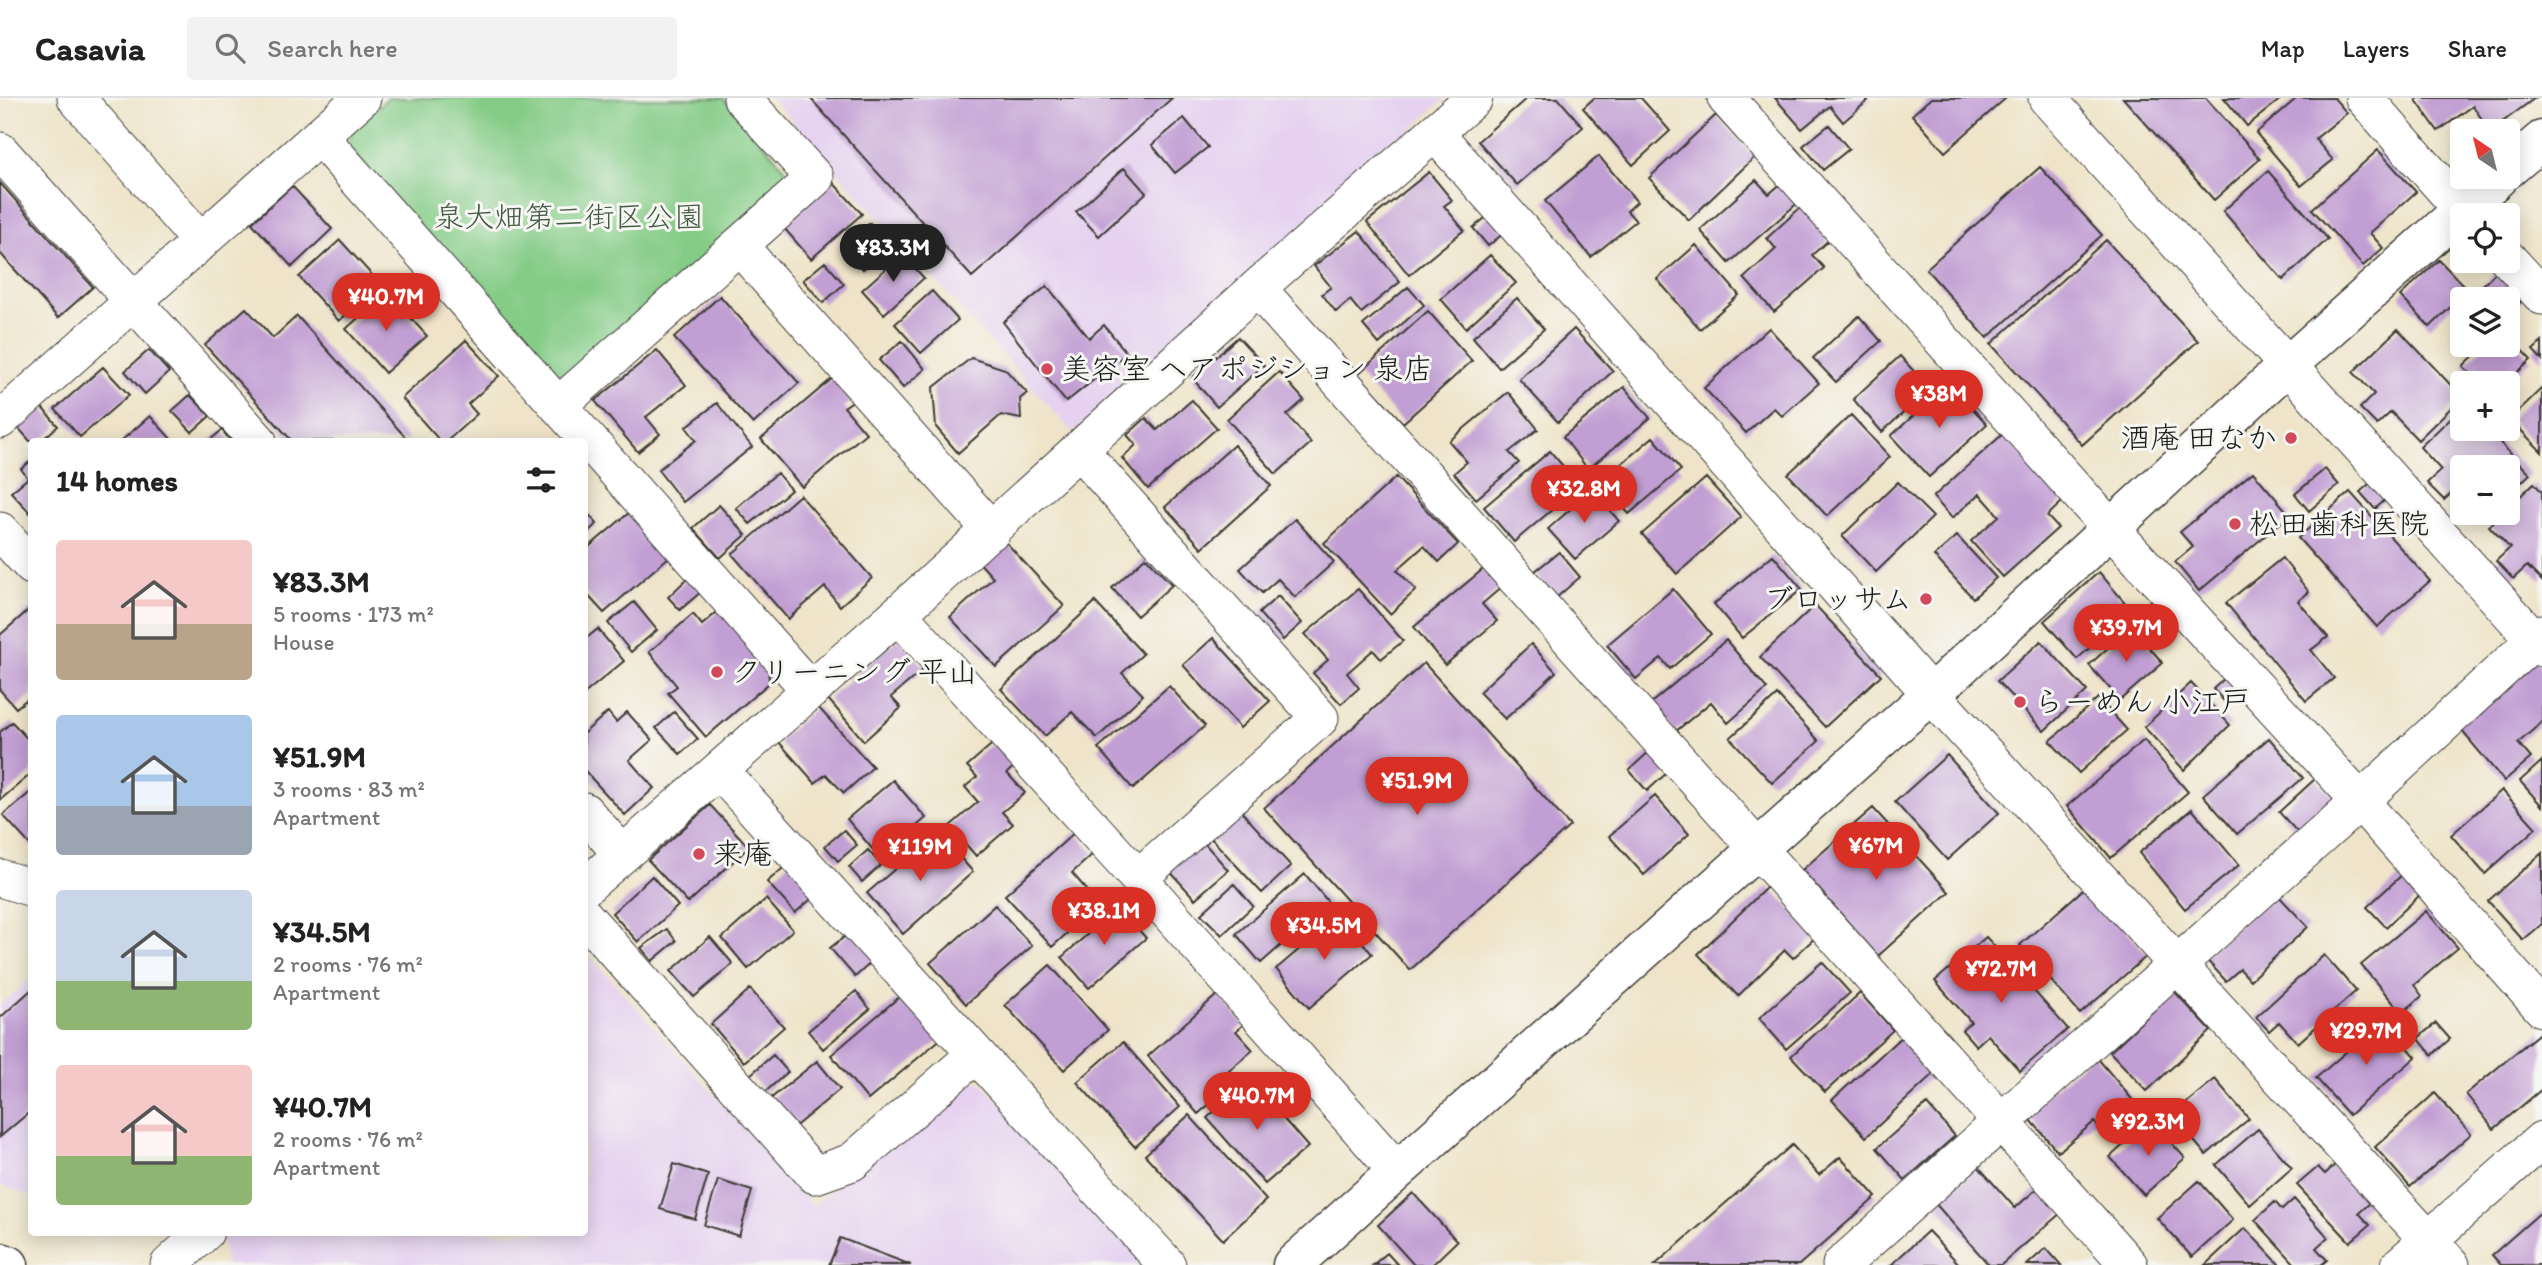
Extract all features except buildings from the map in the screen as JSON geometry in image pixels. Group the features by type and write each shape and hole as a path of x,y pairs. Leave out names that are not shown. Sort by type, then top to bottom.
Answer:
{"street":[{"path":"76,98 201,242"},
{"path":"558,406 815,178 742,98"},
{"path":"588,884 992,531 1256,288 1474,98"},
{"path":"1726,98 2111,529 2360,801 2542,1008"},
{"path":"1841,1265 2539,640 2047,98"},
{"path":"2364,98 2457,203"},
{"path":"0,420 201,242 336,113 558,406 586,438"},
{"path":"1436,133 1931,694 2439,1252"},
{"path":"2520,159 2542,140"},
{"path":"0,151 255,438"},
{"path":"2474,203 2487,189"},
{"path":"1292,1265 1931,694 2288,365 2450,225"},
{"path":"739,246 992,531"},
{"path":"2520,272 2542,296"},
{"path":"1256,288 2129,1265"},
{"path":"588,440 811,691"},
{"path":"1080,451 1320,718 1138,878"},
{"path":"0,531 28,562"},
{"path":"898,614 1138,878 1398,1171"},
{"path":"720,771 1167,1265"},
{"path":"588,815 622,853"},
{"path":"0,878 28,887"},
{"path":"588,920 815,1175 852,1162 976,1054"},
{"path":"2400,1265 2439,1252 2542,1140"},
{"path":"169,1265 201,1236"},
{"path":"0,1262 9,1265"}],"shaded area":[{"path":"771,98 1446,98 1073,433"},
{"path":"588,953 813,1206 962,1080 981,1082 1148,1265 226,1265 222,1239 225,1236 588,1236"},
{"path":"28,981 28,1195 0,1185 0,1005"}],"green space":[{"name":"泉大畑第二街区公園","path":"388,98 723,98 788,172 781,192 567,375 550,376 348,147 351,131"}],"place":[{"name":"美容室 ヘアポジション 泉店","path":"1047,369"},
{"name":"酒庵 田なか","path":"2291,438"},
{"name":"松田歯科医院","path":"2235,524"},
{"name":"ブロッサム","path":"1926,599"},
{"name":"クリーニング 平山","path":"717,672"},
{"name":"らーめん 小江戸","path":"2020,702"},
{"name":"来庵","path":"699,854"}]}
